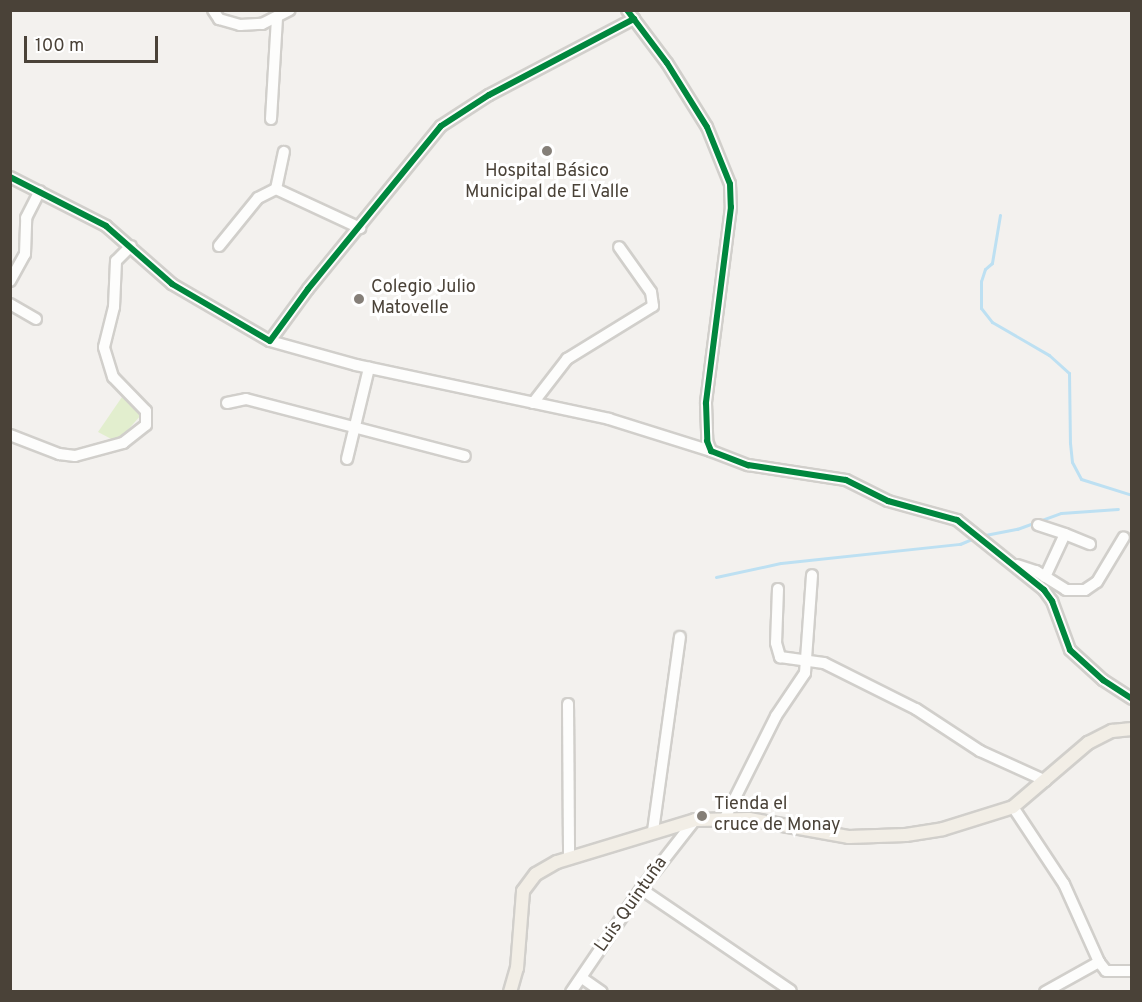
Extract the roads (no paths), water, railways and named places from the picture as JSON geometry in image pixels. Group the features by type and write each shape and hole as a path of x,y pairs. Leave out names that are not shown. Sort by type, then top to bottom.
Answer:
{"main road":[{"path":"510,992 517,968 523,891 544,868 653,831 695,820 749,819 849,837 906,835 969,822 1013,807 1088,743 1112,731 1131,729"}],"street":[{"path":"213,10 219,19 240,25 262,24 290,10"},
{"path":"270,341 441,126 489,95 630,15 707,127 730,184 731,207 706,403 707,441 711,451"},
{"path":"271,119 277,18"},
{"path":"276,189 284,152"},
{"path":"10,177 106,226 172,284 270,341 369,368 609,419 748,465 846,480 888,501 957,520 1014,564 1052,602 1063,637 1082,663 1131,699"},
{"path":"276,189 360,228"},
{"path":"219,246 258,198 276,189"},
{"path":"10,281 26,254 23,233 26,218 40,191"},
{"path":"10,435 59,454 75,456 123,442 146,425 146,411 113,376 104,347 114,307 116,261 131,246"},
{"path":"533,403 567,359 653,306 651,292 619,247"},
{"path":"10,304 36,319"},
{"path":"347,459 369,368"},
{"path":"227,403 246,399 465,456"},
{"path":"1038,525 1090,544"},
{"path":"1045,576 1065,534"},
{"path":"1014,564 1025,565 1066,590 1085,590 1097,582 1124,537"},
{"path":"724,820 776,716 805,673 812,574"},
{"path":"778,590 777,651 780,657 824,663 916,709 980,751 1046,781"},
{"path":"653,831 680,637"},
{"path":"568,704 569,859"},
{"path":"1013,807 1064,884 1099,962 1106,971 1131,971"},
{"name":"Luis Quintuña","path":"571,992 641,889 695,820"},
{"path":"641,889 791,991"},
{"path":"1045,992 1099,962"},
{"path":"582,978 602,992"}],"waterway":[{"path":"1000,215 992,263 985,269 981,281 981,308 992,322 1049,355 1069,373 1072,462 1081,479 1132,495"},
{"path":"980,536 1017,529 1061,513 1118,509"},
{"path":"716,577 781,563 960,544 974,538"}],"place":[{"name":"Hospital Básico Municipal de El Valle","path":"547,151"},
{"name":"Colegio Julio Matovelle","path":"359,299"},
{"name":"Tienda el cruce de Monay","path":"702,816"}]}
